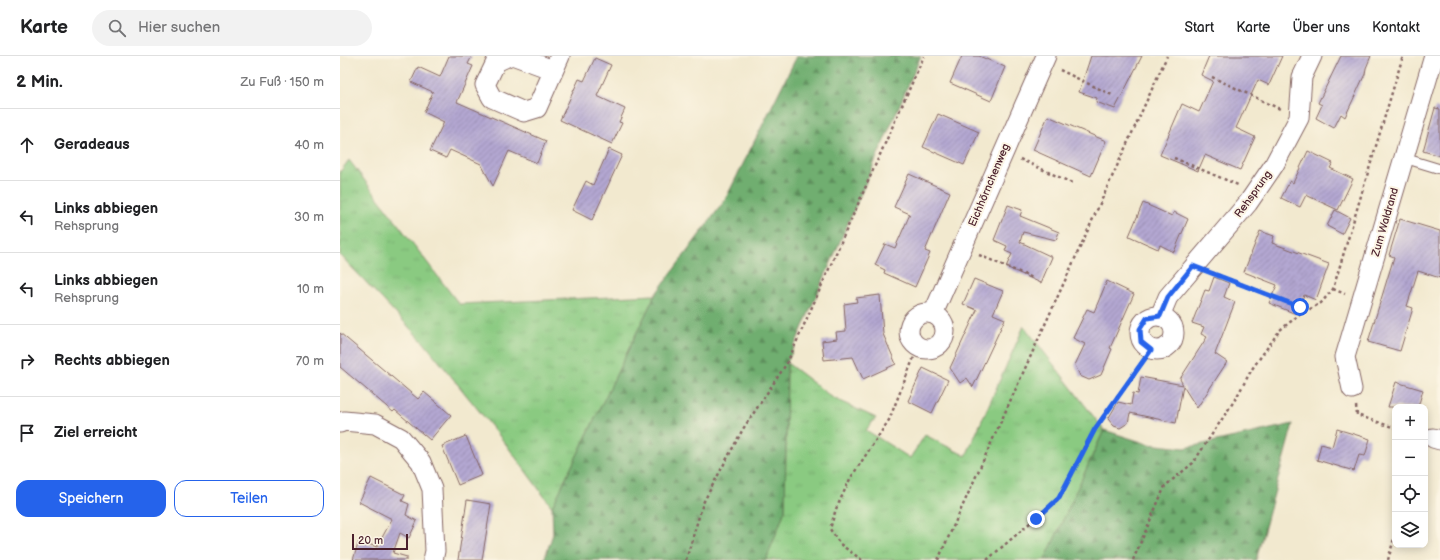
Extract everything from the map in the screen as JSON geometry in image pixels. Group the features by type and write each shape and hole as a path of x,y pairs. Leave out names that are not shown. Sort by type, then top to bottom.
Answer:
{"street":[{"path":"509,56 496,62 485,85 492,98 524,112 536,108 557,63 515,56"},
{"name":"Rehsprung","path":"1160,316 1168,297 1193,266 1224,233 1274,165 1299,118 1302,77 1312,56"},
{"name":"Zum Waldrand","path":"1352,389 1345,357 1434,56"},
{"name":"Eichhörnchenweg","path":"934,314 1044,59"},
{"path":"923,313 934,314 941,320 945,329 943,338 937,346 928,349 918,347 911,339 909,328 914,319 923,313"},
{"path":"1160,316 1169,320 1174,328 1174,338 1169,346 1160,350 1151,350 1141,342 1140,329 1147,318 1160,316"},
{"path":"340,423 344,421 375,424 400,438 421,462 432,489 435,551 433,560"}],"lane":[{"path":"1404,158 1440,169"}],"path":[{"path":"686,560 703,503 743,428 787,363 924,56"},
{"path":"938,560 1167,56"},
{"path":"1133,560 1165,486 1193,463 1236,398 1252,369 1280,330 1299,315 1321,303 1333,289 1403,56"},
{"path":"1044,59 1114,96"},
{"path":"1212,77 1299,118"},
{"path":"1003,152 1074,184"},
{"path":"1174,158 1255,192"},
{"path":"962,248 1033,278"},
{"path":"1193,266 1300,307"},
{"path":"862,560 840,544 830,530 836,509 850,479 889,420 918,347"},
{"path":"987,560 1059,498 1095,429 1151,350"},
{"path":"1352,389 1357,415 1392,427"},
{"path":"1388,560 1392,546"}],"green space":[{"path":"797,56 921,56 787,363 785,510 766,560 544,560 553,534 552,507 655,295 725,200"},
{"path":"349,160 459,304 655,295 552,507 505,443 425,344 340,255 340,172"},
{"path":"1024,326 1104,430 1045,560 766,560 785,510 787,363 833,398 876,418 866,430 910,458 925,435 966,456"},
{"path":"1293,424 1256,560 1045,560 1104,430 1148,444 1185,448"}],"building":[{"path":"449,56 472,56 468,64 473,66 457,102 546,141 537,163 509,151 493,186 481,164 450,150 446,158 430,151 444,122 424,112 433,92 411,82 418,67 440,77"},
{"path":"962,56 979,56 1005,67 991,101 950,83"},
{"path":"1091,56 1142,56 1115,109 1096,102 1097,98 1079,92"},
{"path":"1209,56 1282,56 1269,85 1258,80 1236,128 1255,137 1240,170 1205,155 1198,171 1160,155 1182,104 1199,112 1213,81 1201,75"},
{"path":"1341,56 1371,56 1365,74 1345,117 1341,114 1334,128 1316,118 1322,105 1318,103"},
{"path":"595,58 611,65 597,96 625,109 619,122 622,123 612,144 560,120 579,79 584,81"},
{"path":"1435,108 1440,109 1440,156 1423,151"},
{"path":"938,114 979,132 964,165 923,147"},
{"path":"1048,116 1106,141 1091,176 1033,150"},
{"path":"609,149 622,155 592,220 572,210 586,181 593,185"},
{"path":"1308,151 1333,163 1330,168 1353,179 1338,210 1306,195 1300,207 1281,198 1290,181 1293,183"},
{"path":"909,174 950,192 925,251 930,253 915,287 884,273 885,270 875,265 885,244 895,248 910,214 894,207"},
{"path":"1143,203 1172,216 1174,212 1188,219 1174,252 1160,245 1158,249 1129,236"},
{"path":"1008,205 1022,210 1020,216 1059,232 1056,240 1023,232 1020,242 1052,257 1041,283 1006,267 1012,254 1005,251 1007,246 994,240"},
{"path":"1335,210 1350,218 1342,234 1327,226"},
{"path":"1400,219 1440,231 1440,278 1418,271 1407,306 1413,308 1400,351 1368,342 1394,257 1389,255"},
{"path":"1260,231 1274,236 1272,243 1329,264 1316,300 1304,295 1296,314 1269,303 1277,285 1244,272"},
{"path":"1214,277 1229,283 1224,297 1235,302 1215,354 1227,362 1197,408 1183,386 1176,423 1130,413 1128,423 1120,428 1114,426 1108,419 1118,402 1131,405 1133,393 1138,394 1141,377 1183,385 1180,379 1207,337 1201,334 1204,327 1192,323 1205,290 1209,291"},
{"path":"974,279 1003,291 993,314 1005,319 973,387 967,378 960,383 950,368 977,310 963,304"},
{"path":"1107,281 1134,294 1110,348 1112,349 1101,375 1089,380 1080,376 1075,365 1085,344 1073,338 1087,309 1094,312"},
{"path":"880,295 883,334 896,364 863,379 853,357 824,360 822,341 837,339 836,332 846,331 844,304 857,302 856,298"},
{"path":"340,333 418,399 424,392 451,415 430,440 395,410 393,412 340,367"},
{"path":"923,368 948,380 932,413 908,401"},
{"path":"1396,382 1423,390 1419,404 1392,404 1392,407 1388,407"},
{"path":"1337,429 1370,439 1365,456 1359,455 1354,471 1317,460 1321,444 1332,447"},
{"path":"466,436 482,475 458,485 442,446"},
{"path":"371,478 405,495 402,501 409,504 406,515 417,521 409,538 400,533 393,553 407,557 407,560 353,560 359,541 377,547 392,519 359,502"},
{"path":"467,500 491,504 482,560 458,560"}],"route":[{"path":"1036,519 1059,498 1095,429 1151,350 1141,342 1140,329 1147,318 1160,316 1168,297 1193,266 1300,307"}]}
